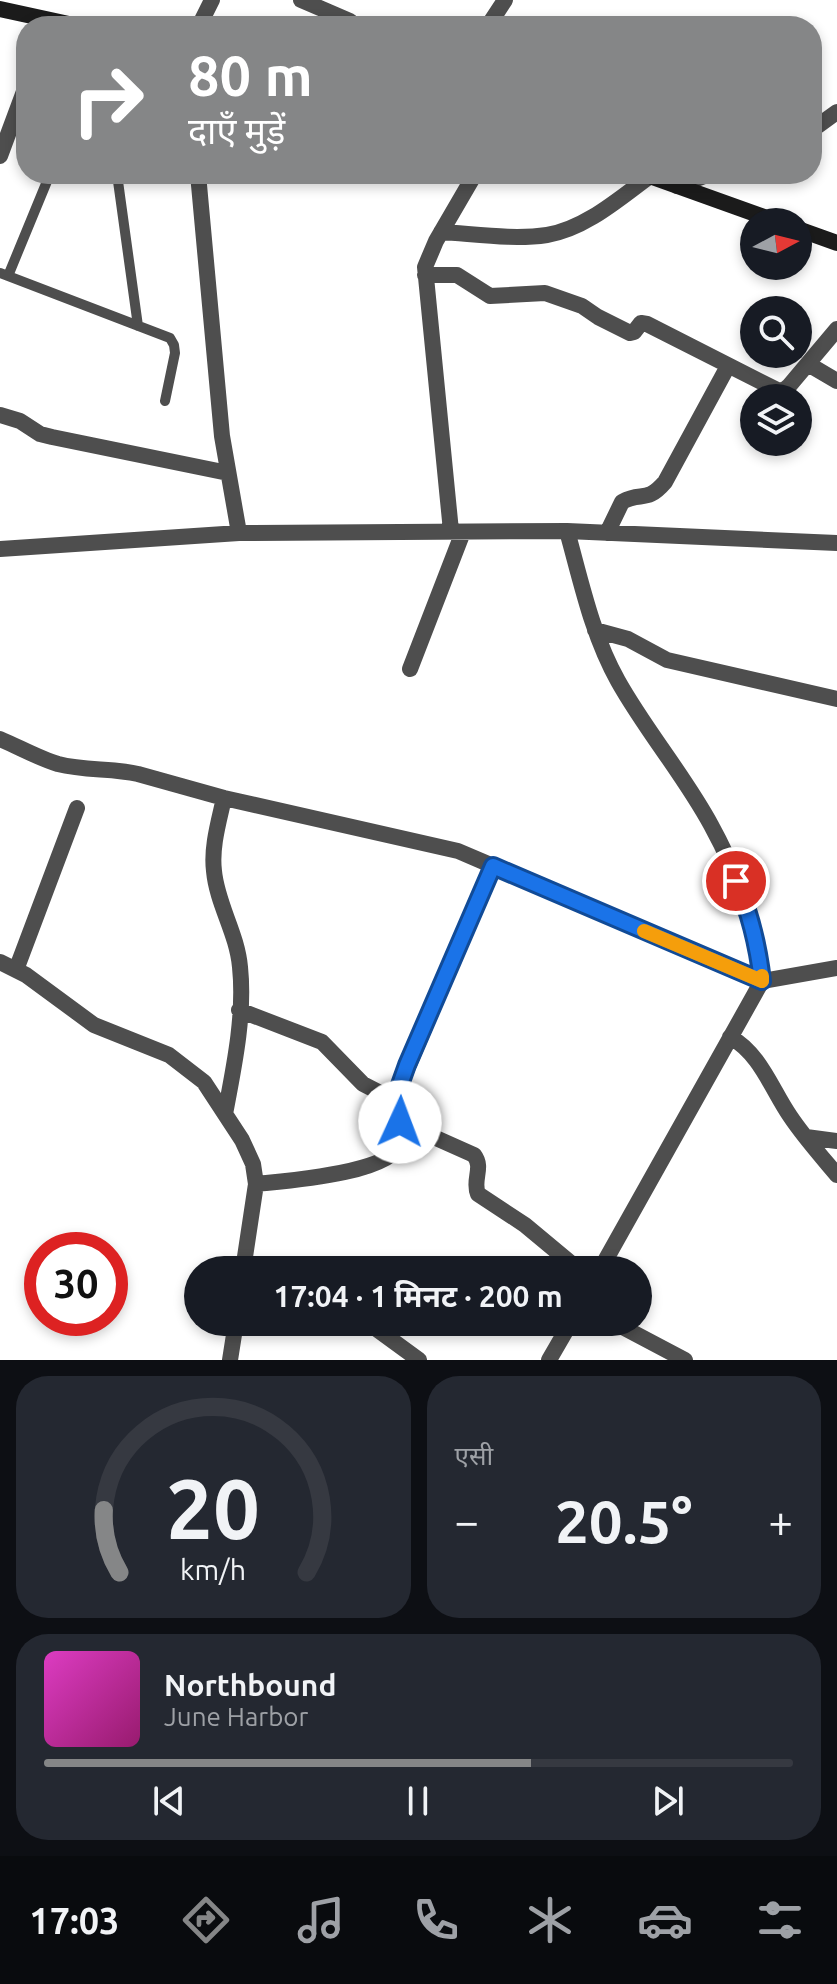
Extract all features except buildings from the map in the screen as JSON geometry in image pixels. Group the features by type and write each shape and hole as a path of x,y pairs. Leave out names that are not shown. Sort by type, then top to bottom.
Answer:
{"main road":[{"path":"0,9 25,16"},
{"path":"672,184 740,208"},
{"path":"812,234 837,243"}],"street":[{"path":"301,0 338,16"},
{"path":"0,156 16,113"},
{"path":"199,184 222,436 239,533"},
{"path":"410,669 457,532 425,275 427,257 469,184"},
{"path":"441,232 527,236 550,234 600,210 635,184"},
{"path":"677,186 682,184"},
{"path":"425,275 457,275 490,296 545,293 582,306 630,333 641,323 647,324 777,390 783,391 804,368"},
{"path":"812,359 837,329"},
{"path":"607,533 622,502 647,498 665,482 728,366"},
{"path":"812,366 837,381"},
{"path":"0,415 20,421 40,434 228,473"},
{"path":"567,531 595,630 617,679 712,826 749,909 758,944 762,981 608,1256"},
{"path":"0,549 239,533 567,531 837,543"},
{"path":"595,630 628,639 667,660 837,699"},
{"path":"0,739 57,764 138,774 224,798 458,851 762,981 837,968"},
{"path":"224,798 214,870 239,955 239,1010 234,1066 225,1114"},
{"path":"16,970 77,808"},
{"path":"256,1184 319,1178 386,1159 401,1145 396,1101 407,1065 493,866"},
{"path":"0,962 43,987 94,1025 169,1055 204,1082 242,1140 253,1164 256,1184 245,1256"},
{"path":"239,1010 310,1035 322,1042 363,1084 396,1101"},
{"path":"730,1037 742,1044 806,1137 837,1175"},
{"path":"400,1122 474,1155 479,1166 475,1184 478,1194 525,1225 562,1256"},
{"path":"806,1137 837,1141"},
{"path":"230,1360 234,1336"},
{"path":"386,1336 419,1360"},
{"path":"549,1360 563,1336"},
{"path":"640,1336 685,1360"}],"lane":[{"path":"45,184 4,275 170,338 174,345 165,401"},
{"path":"118,184 138,326"}],"slow traffic":[{"path":"644,931 762,981 762,976"}],"route":[{"path":"400,1122 396,1101 407,1065 493,866 762,981 758,944 749,909 736,881"}]}
